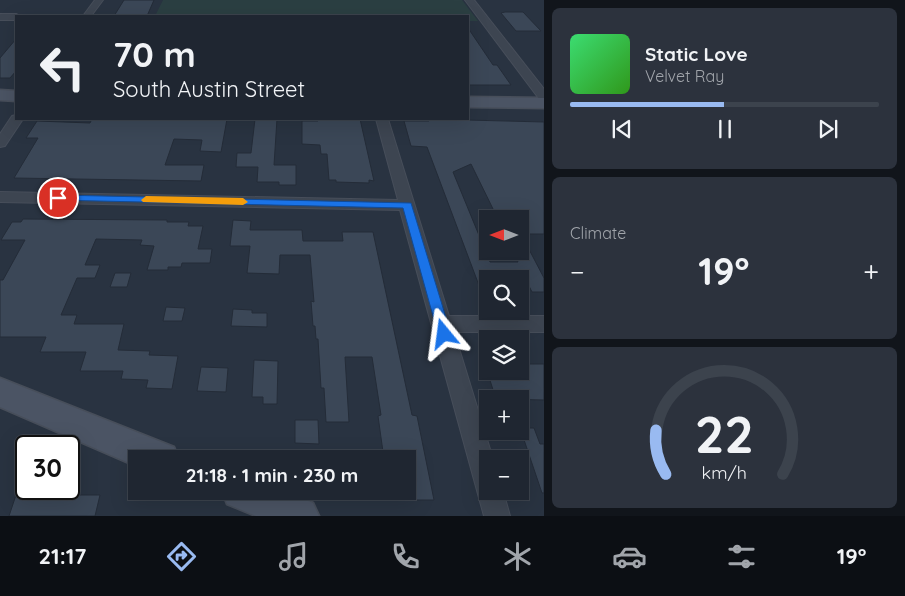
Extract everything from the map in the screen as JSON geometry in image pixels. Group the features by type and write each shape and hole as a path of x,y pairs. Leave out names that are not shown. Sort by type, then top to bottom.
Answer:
{"street":[{"path":"88,15 98,0"},
{"path":"469,0 544,97"},
{"path":"0,17 15,17"},
{"path":"0,95 15,96"},
{"path":"469,102 544,103"},
{"path":"0,143 15,120"},
{"path":"382,120 479,453"},
{"path":"0,197 407,205"},
{"path":"442,324 544,324"},
{"path":"0,392 140,450"},
{"path":"262,500 300,516"},
{"path":"493,500 497,516"}],"green space":[{"path":"163,0 462,0 478,21 469,21 469,15 156,15"}],"building":[{"path":"124,0 154,0 147,15 115,15"},
{"path":"523,12 541,31 516,31 501,13"},
{"path":"469,29 493,65 497,65 511,85 469,85"},
{"path":"15,40 15,72 10,78 0,78 0,58"},
{"path":"92,120 227,120 221,152 200,151 202,140 174,139 165,165 204,165 201,181 14,178 38,138 26,138 37,121 90,123"},
{"path":"255,120 277,120 274,165 296,165 296,185 279,185 279,182 257,182 258,167 236,167 237,153 251,153"},
{"path":"360,120 374,181 369,180 369,183 329,180 327,154 321,154 320,145 302,144 302,121"},
{"path":"404,121 544,122 544,234 529,234 529,210 494,210 471,164 453,172 479,235 479,260 518,262 517,260 529,260 529,249 544,278 544,292 532,292 529,286 529,270 479,270 479,285 427,147 411,146"},
{"path":"23,219 167,220 167,222 189,222 188,226 203,226 198,249 212,249 210,263 182,263 181,267 168,267 168,270 147,270 154,246 140,245 142,240 96,239 85,265 100,265 95,278 77,278 61,315 77,315 74,324 124,324 118,350 150,351 149,355 178,356 172,389 146,388 148,380 121,379 123,371 80,371 86,352 40,352 46,337 0,337 0,280 3,280 25,240 1,240 12,222 21,222"},
{"path":"233,220 251,221 250,230 302,230 303,241 343,241 342,232 373,232 412,415 417,416 434,500 416,500 416,450 383,450 378,416 381,415 372,357 345,357 349,422 326,422 324,388 321,388 318,339 316,339 315,326 313,326 311,301 314,302 310,255 280,255 279,274 247,273 250,246 230,246"},
{"path":"115,273 131,273 127,287 110,287"},
{"path":"166,307 185,308 182,321 163,321"},
{"path":"233,309 252,310 252,313 267,313 267,327 231,326"},
{"path":"254,360 278,361 277,404 263,404 263,397 252,397"},
{"path":"529,364 544,364 544,400 529,400 529,390 493,390 490,380 529,380"},
{"path":"201,367 228,368 226,392 197,391"},
{"path":"295,420 318,420 319,444 295,443"},
{"path":"529,428 534,428 540,444 544,444 544,493 542,493 524,440 529,440"},
{"path":"80,495 100,495 95,516 9,516 15,498 15,500 80,500"}],"slow traffic":[{"path":"146,200 243,202"}],"route":[{"path":"58,198 407,205 444,334"}]}
